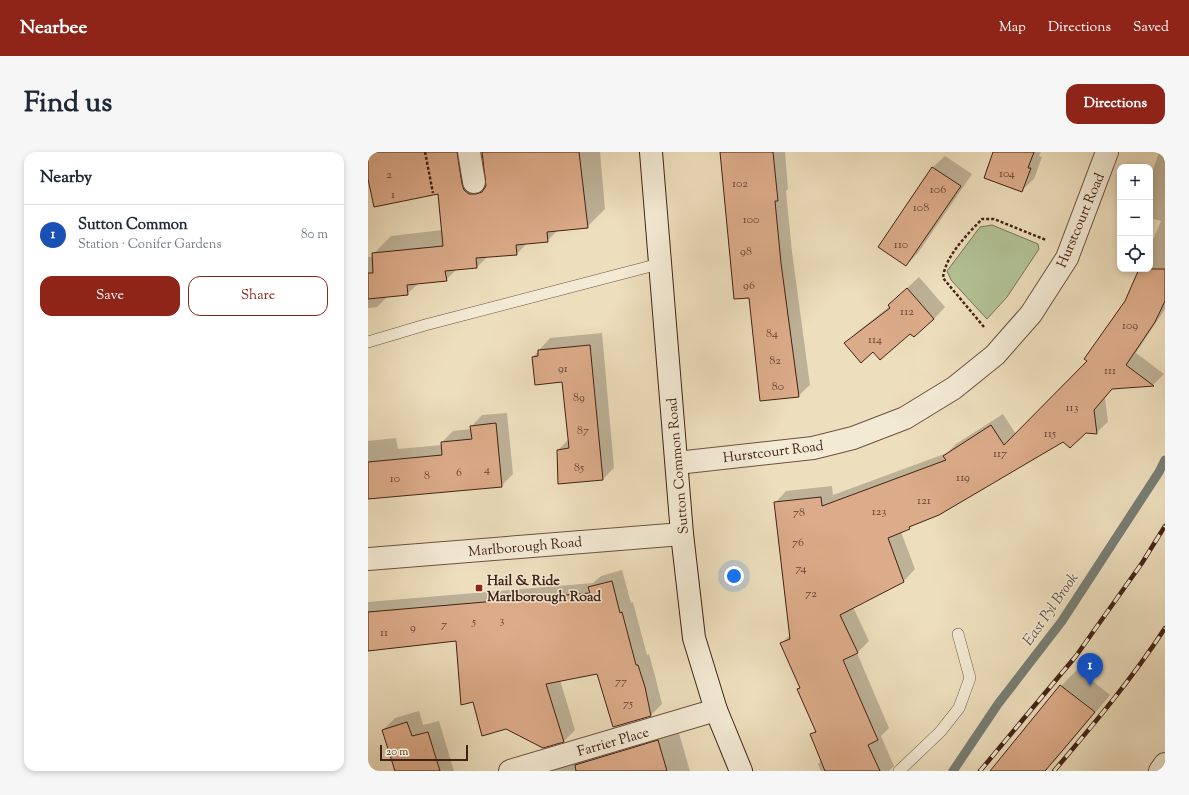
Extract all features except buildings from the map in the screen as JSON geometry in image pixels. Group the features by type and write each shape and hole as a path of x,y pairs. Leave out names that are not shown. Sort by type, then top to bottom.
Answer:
{"street":[{"path":"469,152 474,182"},
{"name":"Sutton Common Road","path":"651,152 682,534 694,638 716,710 741,771"},
{"name":"Hurstcourt Road","path":"677,462 813,448 853,438 911,414 954,388 1001,348 1031,314 1067,258 1108,152"},
{"name":"Marlborough Road","path":"368,559 682,534"},
{"name":"Farrier Place","path":"510,771 716,710"},
{"path":"1160,771 1165,764"}],"lane":[{"path":"368,342 432,323 659,264"},
{"path":"899,771 940,732 959,708 970,678 958,634"}],"path":[{"path":"425,152 433,193"},
{"path":"1001,348 943,278 944,268 966,236 982,219 994,219 1041,239 1073,244"}],"green space":[{"path":"992,225 1038,244 1039,249 1007,297 987,319 951,280 947,271 980,227"}],"waterway":[{"name":"East Pyl Brook","path":"953,771 998,704 1062,621 1159,472 1165,460"}],"railway":[{"path":"980,771 1076,656 1142,563 1165,526"},
{"path":"1054,771 1126,684 1165,628"}],"place":[{"name":"Hail & Ride Marlborough Road","path":"479,588"},
{"name":"Sutton Common","path":"1090,686"}]}
